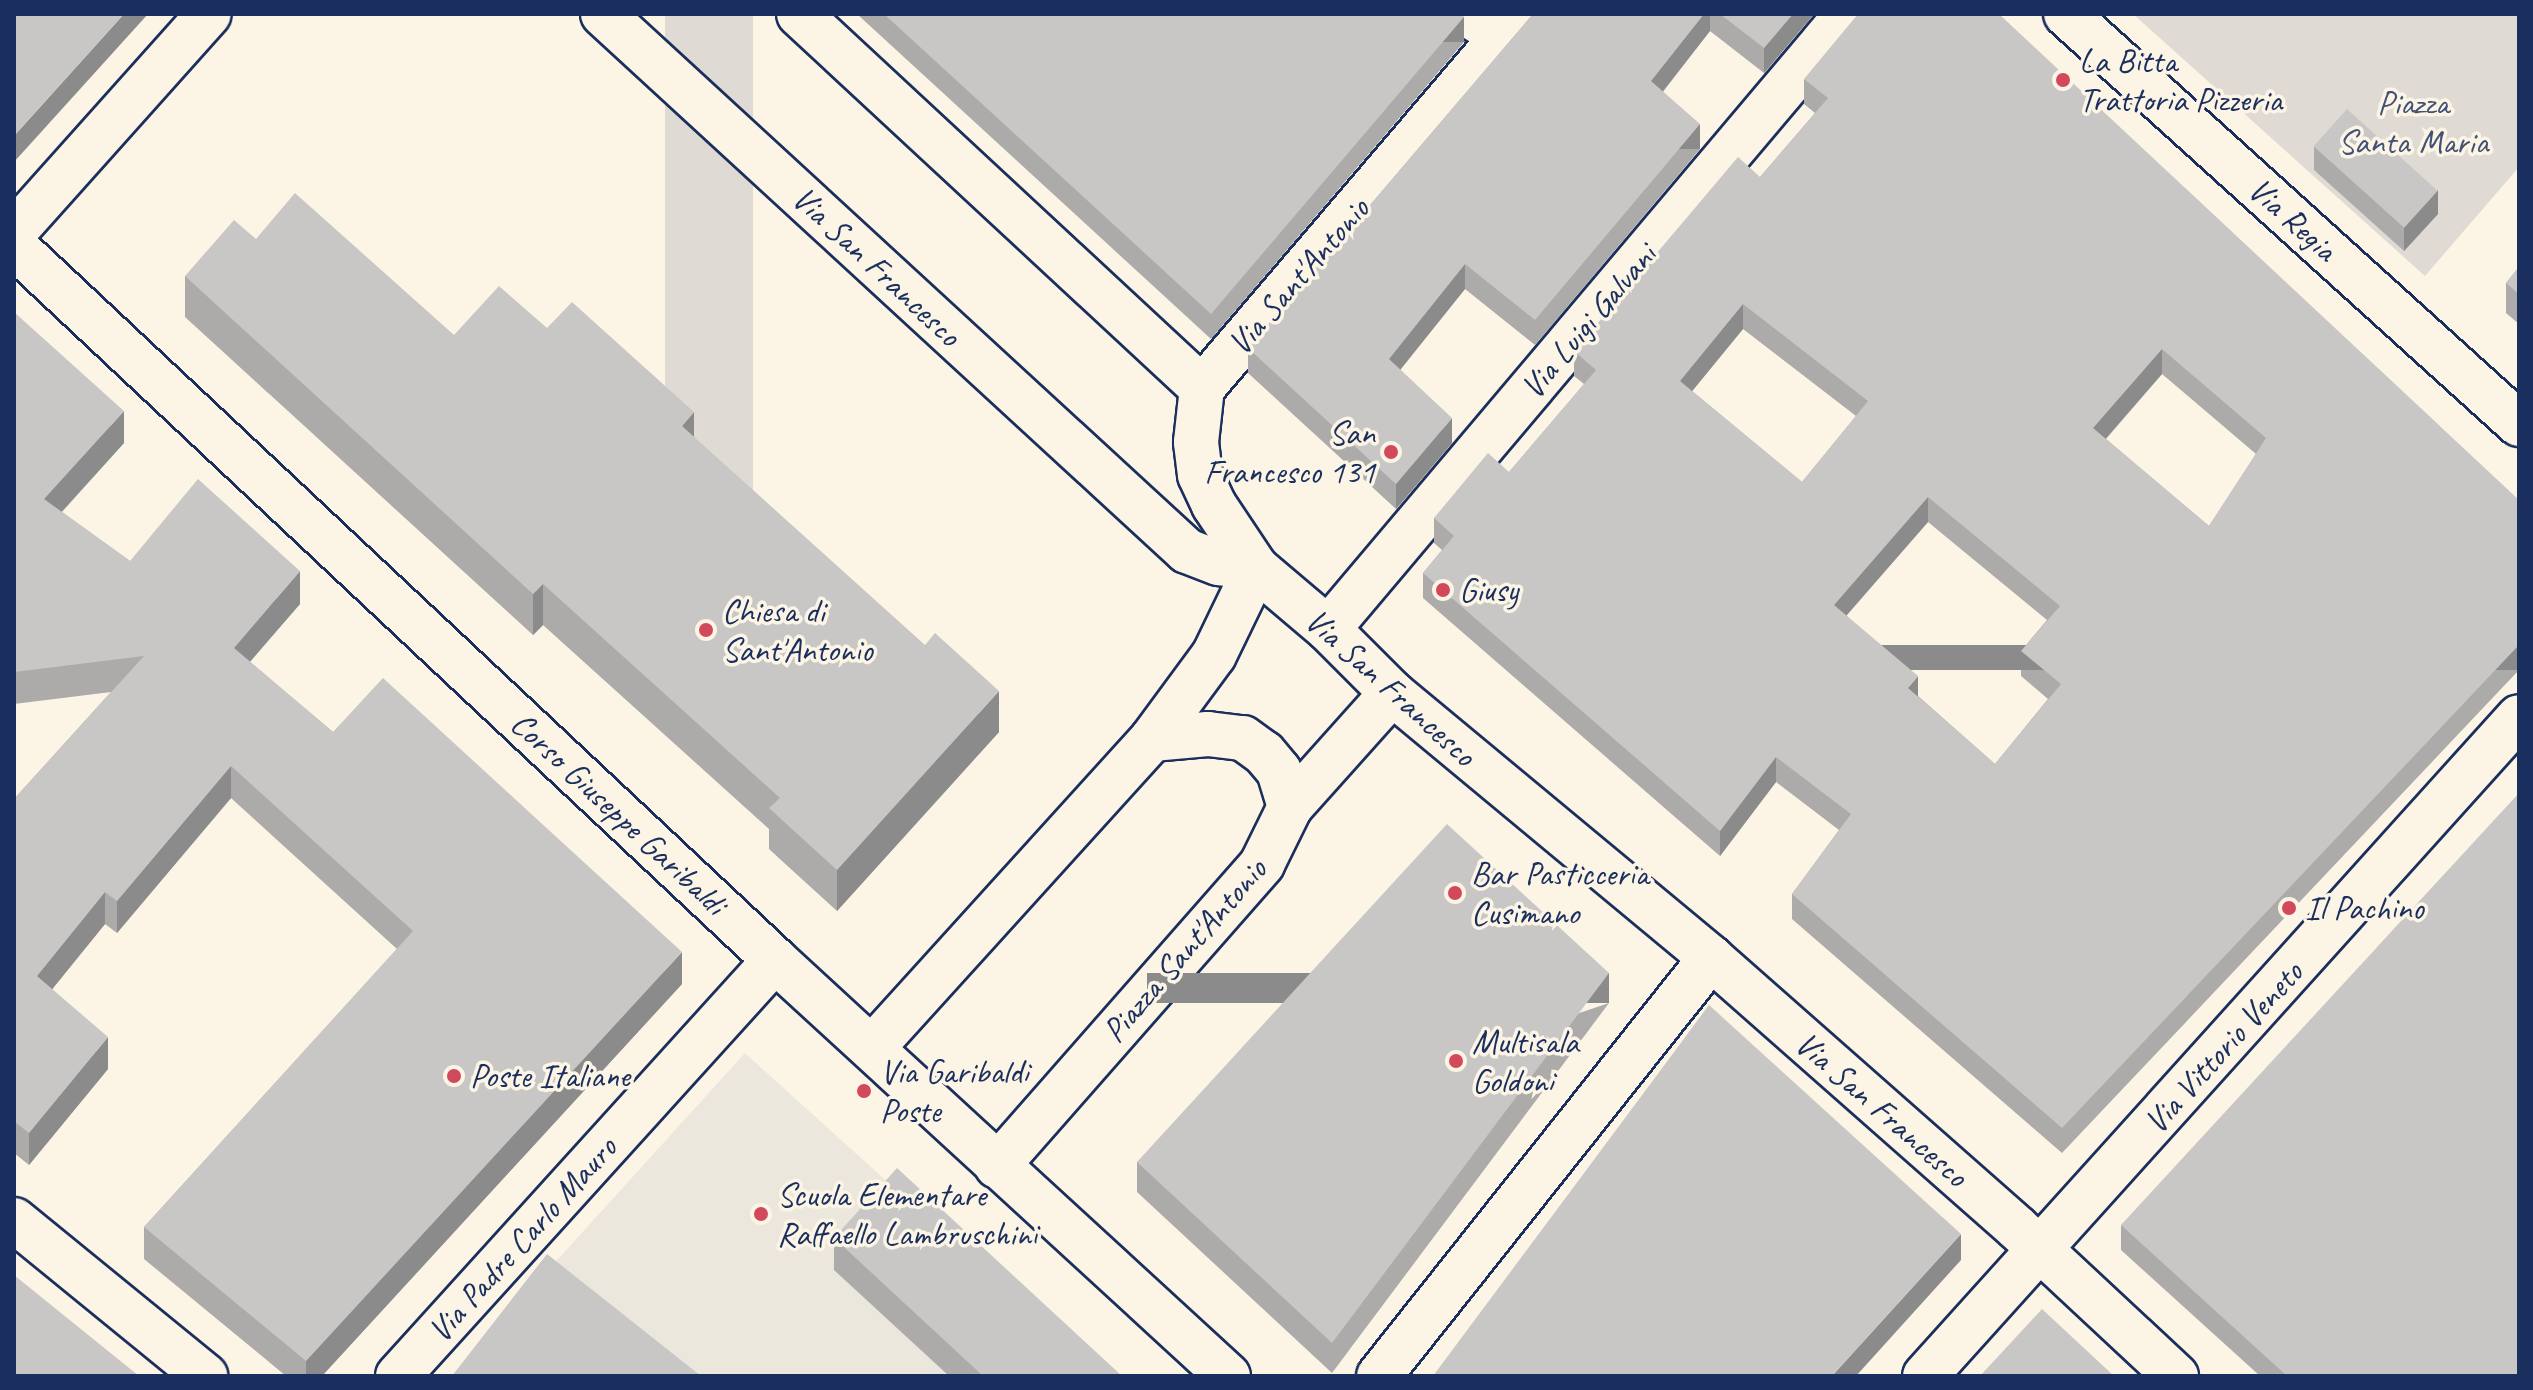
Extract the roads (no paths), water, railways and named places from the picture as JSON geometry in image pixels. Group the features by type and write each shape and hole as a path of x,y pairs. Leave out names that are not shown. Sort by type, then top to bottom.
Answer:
{"street":[{"path":"14,232 209,14"},
{"name":"Via San Francesco","path":"603,14 1187,551 1219,563 1256,568 1328,629 1392,693 1711,958 2176,1376"},
{"path":"799,14 1202,388"},
{"name":"Via Luigi Galvani","path":"1328,629 1847,14"},
{"name":"Via Regia","path":"2066,14 2519,424"},
{"name":"Via Sant'Antonio","path":"1256,568 1214,505 1200,475 1196,442 1202,388 1497,21"},
{"name":"Corso Giuseppe Garibaldi","path":"14,246 775,960 1228,1376"},
{"path":"872,1048 1152,739 1214,655 1256,568"},
{"name":"Piazza Sant'Antonio","path":"997,1166 1262,864 1290,807 1392,693"},
{"name":"Via Vittorio Veneto","path":"1925,1376 2519,717"},
{"path":"1152,739 1208,734 1243,738 1264,753 1279,771 1290,807"},
{"path":"1379,1376 1711,958"},
{"name":"Via Padre Carlo Mauro","path":"398,1376 775,960"},
{"path":"14,1220 205,1376"}],"place":[{"name":"La Bitta Trattoria Pizzeria","path":"2063,80"},
{"name":"San Francesco 131","path":"1391,452"},
{"name":"Giusy","path":"1443,590"},
{"name":"Chiesa di Sant'Antonio","path":"706,630"},
{"name":"Bar Pasticceria Cusimano","path":"1455,893"},
{"name":"Il Pachino","path":"2289,908"},
{"name":"Multisala Goldoni","path":"1456,1061"},
{"name":"Poste Italiane","path":"454,1076"},
{"name":"Via Garibaldi Poste","path":"864,1091"},
{"name":"Scuola Elementare Raffaello Lambruschini","path":"761,1214"}],"park label":[{"name":"Piazza Santa Maria","path":"2413,122"}]}
